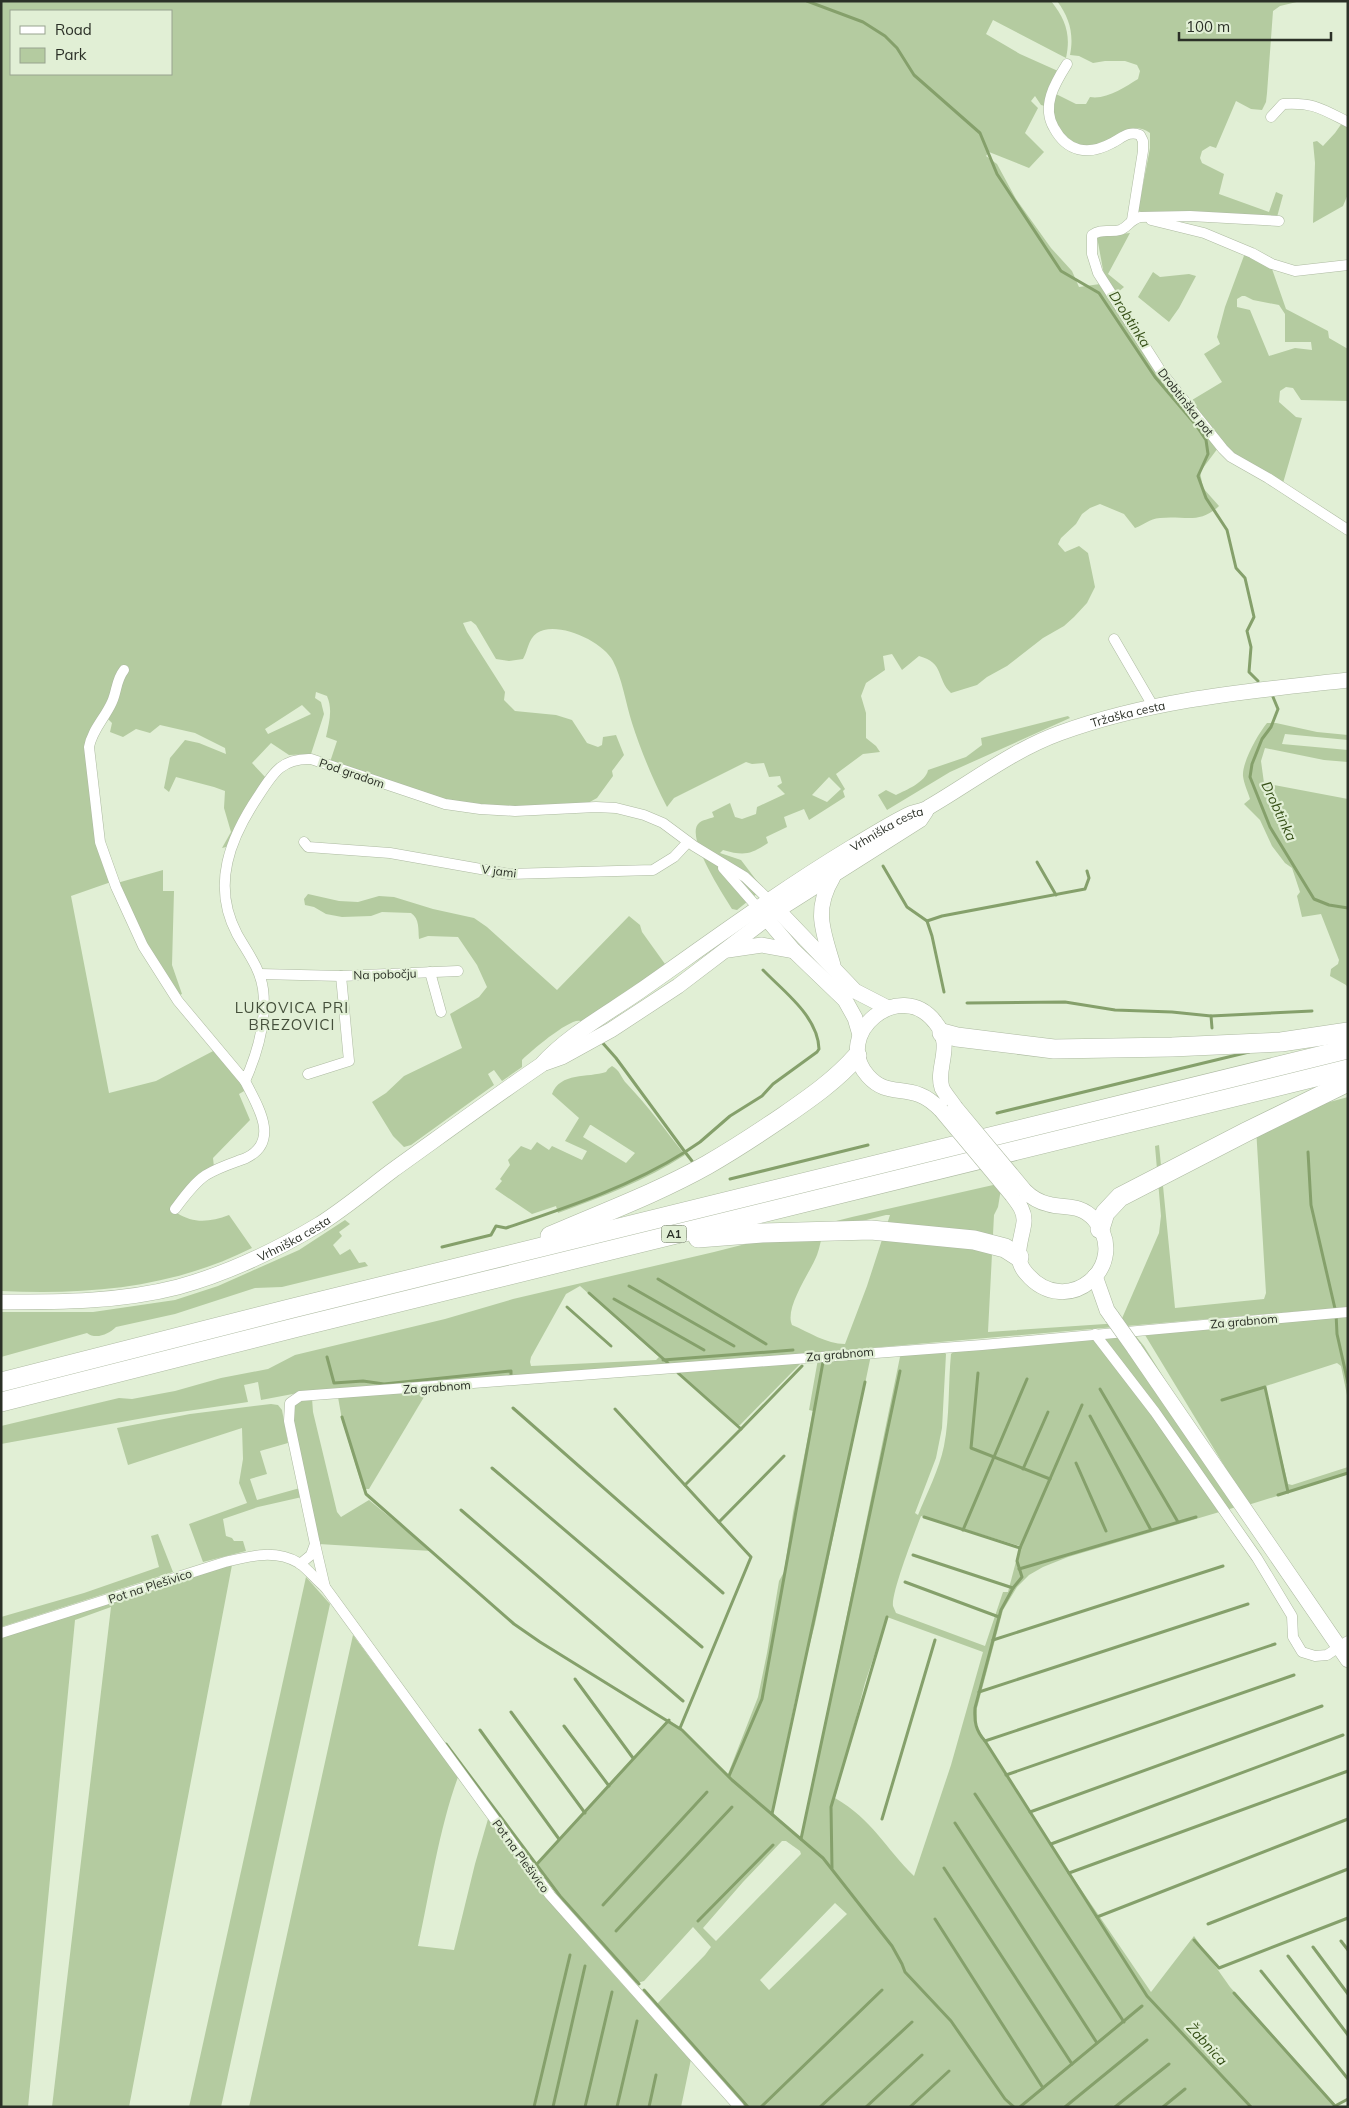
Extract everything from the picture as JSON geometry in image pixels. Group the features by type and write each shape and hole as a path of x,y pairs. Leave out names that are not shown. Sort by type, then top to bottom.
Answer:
{"highway":[{"path":"942,1033 957,1038 1054,1049 1172,1047 1281,1042 1348,1032"},
{"name":"A1","path":"1,1382 1348,1049"},
{"path":"498,1258 634,1200 706,1166 757,1135 806,1101 844,1071 857,1056"},
{"name":"A1","path":"1,1402 307,1324 1348,1069"},
{"path":"1100,1229 1105,1213 1120,1197 1348,1082"},
{"path":"622,1247 762,1233 871,1230 974,1240 1005,1248 1021,1263"}],"main road":[{"name":"Tržaška cesta","path":"928,809 945,796 1034,743 1111,716 1152,706 1220,694 1348,680"},
{"name":"Vrhniška cesta","path":"1,1302 70,1302 152,1292 217,1275 272,1252 321,1223 541,1064 562,1057 571,1045 678,986 726,950 768,909 834,876 920,820 928,809"},
{"name":"Vrhniška cesta","path":"607,1024 853,847 912,814 928,809"},
{"path":"834,876 824,893 820,915 822,931 834,969"},
{"path":"768,909 794,951 845,1000 855,1018 860,1035"},
{"path":"768,909 834,969 855,991 888,1008"},
{"path":"726,950 762,945 794,951"},
{"path":"948,1109 940,1073 944,1048 942,1033 935,1022 926,1013 914,1007 888,1008 876,1013 867,1022 860,1035 857,1056 867,1075 878,1085 891,1091 919,1094 948,1109 1018,1193 1024,1221 1018,1249 1021,1263 1037,1284 1050,1290 1064,1292 1078,1289 1088,1284 1095,1276 1104,1257 1105,1242 1100,1229 1092,1218 1082,1210 1069,1206 1048,1205 1018,1193"},
{"path":"1095,1276 1109,1314"},
{"path":"1078,1289 1109,1314 1134,1348 1344,1643 1348,1660"}],"street":[{"path":"1067,64 1056,82 1048,106 1048,115 1051,123 1063,141 1071,148 1086,150 1111,144 1128,133 1140,135 1143,141 1143,151 1136,218 1204,233 1252,253 1272,264 1295,271 1348,266"},
{"path":"1271,117 1283,104 1303,103 1318,107 1348,122"},
{"name":"Drobtinška pot","path":"1279,221 1190,216 1136,218 1125,228 1096,232 1092,235 1092,254 1098,273 1162,373 1231,457 1268,478 1348,530"},
{"path":"1114,639 1152,706"},
{"path":"124,670 117,681 112,701 92,736 89,748 100,842 108,868 143,946 178,1001 245,1081 263,1118 265,1129 262,1144 248,1157 205,1175 175,1208"},
{"name":"Pod gradom","path":"245,1081 257,1055 262,1031 263,990 260,974 236,931 229,911 224,886 226,864 241,824 255,800 279,768 291,760 311,759 445,804 515,811 596,807 630,811 663,824 688,842 745,877 768,909"},
{"name":"V jami","path":"304,842 308,847 390,853 508,874 653,870 674,857 688,842"},
{"name":"Na pobočju","path":"260,974 340,976 458,971"},
{"name":"Na pobočju","path":"430,972 441,1012"},
{"name":"Na pobočju","path":"308,1074 349,1061 340,976"},
{"name":"Za grabnom","path":"333,1394 982,1344 1348,1312"},
{"path":"1095,1334 1155,1412 1256,1558 1292,1616 1293,1637 1302,1652 1315,1656 1327,1655 1344,1643"},
{"name":"Pot na Plešivico","path":"324,1587 289,1421 290,1403 300,1396 333,1394"},
{"path":"300,1564 312,1555 315,1544"},
{"name":"Pot na Plešivico","path":"1,1633 256,1554 289,1558 300,1564 324,1587 550,1895 739,2107"}],"green space":[{"path":"1,1 1051,1 1064,21 1066,28 1068,42 1066,58 993,20 986,34 1020,54 1058,71 1045,106 1041,105 1035,96 1031,101 1038,108 1025,133 1044,152 1029,168 989,152 986,156 997,164 1016,199 1051,248 1072,271 1079,287 1100,284 1218,448 1200,472 1203,488 1219,506 1212,512 1198,517 1156,519 1135,528 1124,514 1100,504 1090,508 1082,514 1076,524 1061,538 1058,544 1065,552 1079,546 1088,553 1095,587 1087,603 1064,626 1043,638 1007,666 977,685 951,693 946,688 937,667 927,659 919,656 902,670 892,654 883,656 885,670 866,683 861,696 866,713 866,738 880,752 863,754 836,774 845,789 843,791 845,797 809,820 804,809 784,817 787,827 766,837 768,843 756,850 742,854 723,850 720,853 741,860 763,889 737,910 732,909 714,880 701,852 696,830 700,822 714,817 712,812 730,803 735,817 742,819 756,814 757,807 785,794 777,786 782,783 780,776 769,777 764,763 752,764 746,762 674,798 667,807 639,744 619,675 613,661 600,646 567,631 555,629 537,633 532,638 523,659 509,661 496,659 476,625 471,621 463,623 505,692 504,700 515,711 556,715 572,720 587,743 598,747 602,745 603,737 616,735 624,755 612,771 613,776 597,798 588,803 494,807 462,803 443,799 330,762 337,741 326,737 330,711 329,701 327,696 316,692 315,698 321,702 324,714 311,754 289,755 271,743 252,763 266,778 230,846 222,848 231,832 224,808 225,791 176,777 169,792 164,788 170,758 185,740 199,743 226,754 225,748 195,733 160,725 150,733 136,729 123,737 110,732 112,723 106,717 113,690 87,743 111,882 71,896 109,1093 156,1081 217,1049 246,1090 239,1094 250,1120 213,1158 214,1167 177,1213 183,1217 202,1221 229,1215 252,1248 191,1272 161,1280 98,1290 1,1291","holes":["302,705 311,714 268,734 265,729","829,777 841,789 827,802 812,795"]},
{"path":"1057,1 1301,1 1280,6 1273,11 1266,102 1262,110 1251,109 1236,101 1216,148 1210,146 1202,151 1200,158 1202,163 1224,174 1219,194 1269,212 1276,192 1283,195 1277,217 1145,213 1138,211 1150,148 1150,133 1135,128 1091,147 1067,142 1051,116 1056,94 1076,104 1086,104 1090,97 1109,95 1138,79 1140,71 1137,65 1125,61 1093,63 1079,56 1070,55 1070,27"},
{"path":"1342,123 1348,125 1348,194 1343,206 1313,223 1315,163 1313,142 1317,141 1323,146"},
{"path":"1130,233 1108,274 1124,287 1117,293 1104,275 1097,237"},
{"path":"1245,253 1271,266 1286,309 1328,331 1329,338 1348,349 1348,401 1301,400 1293,388 1286,387 1280,391 1279,402 1296,417 1302,418 1283,483 1232,454 1191,405 1192,400 1222,382 1204,354 1220,344 1217,337 1225,307","holes":["1245,296 1253,300 1279,305 1285,314 1285,342 1311,342 1312,350 1295,348 1269,356 1250,310 1237,307 1237,299"]},
{"path":"1153,272 1160,277 1189,274 1196,276 1179,308 1169,322 1138,297"},
{"path":"1068,716 1070,718 950,772 887,810 878,795 886,790 896,795 910,788 924,778 928,770 966,757 982,745 981,738"},
{"path":"1267,723 1276,723 1317,732 1348,735 1348,740 1285,734 1282,744 1348,750 1348,762 1324,760 1265,748 1261,761 1264,783 1348,799 1348,988 1330,976 1331,969 1338,964 1339,960 1321,914 1302,917 1297,896 1300,892 1292,868 1285,863 1272,846 1260,820 1244,804 1250,799 1245,785 1243,770 1255,741"},
{"path":"163,870 163,891 174,891 172,965 182,994 177,996 145,947 117,883"},
{"path":"308,894 339,901 358,902 379,896 394,897 433,909 474,918 487,927 557,990 629,916 640,925 642,932 665,964 583,1024 580,1021 575,1021 551,1036 522,1060 522,1067 502,1081 494,1070 488,1074 494,1085 411,1145 404,1147 393,1136 372,1102 386,1093 404,1076 462,1048 450,1014 479,997 487,987 477,965 458,937 428,936 419,939 417,921 411,913 382,912 371,916 342,917 326,914 314,907 305,905 304,899"},
{"path":"612,1066 617,1070 685,1155 639,1181 558,1213 556,1206 532,1214 495,1189 502,1181 500,1179 510,1165 508,1160 521,1146 531,1150 537,1142 549,1150 552,1146 582,1160 587,1151 565,1141 579,1118 552,1094 561,1082 575,1077 599,1074 606,1072","holes":["591,1125 635,1153 626,1163 583,1137"]},
{"path":"1348,1097 1348,1307 847,1350 298,1393 261,1400 258,1382 244,1385 248,1402 160,1415 1,1444 1,1426 119,1398 132,1399 175,1391 221,1378 268,1369 295,1355 445,1319 513,1299 714,1252 852,1217 1002,1183 998,1207 994,1215 988,1332 1120,1323 1159,1233 1161,1216 1155,1146 1159,1145 1175,1308 1264,1299 1266,1293 1256,1128 1300,1110","holes":["890,1215 867,1286 845,1344 824,1340 792,1325 792,1309 799,1290 817,1255 823,1231","580,1286 659,1357 656,1360 531,1366 531,1357 566,1294"]},
{"path":"345,1220 350,1224 339,1232 342,1236 333,1245 340,1255 350,1249 359,1263 365,1262 368,1266 282,1287 255,1288 175,1314 116,1327 102,1335 94,1336 87,1333 1,1357 1,1312 93,1312 175,1300 218,1286 299,1250"},
{"path":"1348,1315 1348,1400 1341,1366 1337,1363 1266,1386 1267,1398 1288,1484 1292,1485 1348,1467 1348,1474 1248,1505 1145,1335"},
{"path":"1135,1335 1144,1346 1243,1505 1068,1557 1029,1575 1017,1587 1003,1610 977,1708 977,1727 1046,1838 1151,1992 1194,1936 1230,1987 1336,2105 745,2107 655,2006 711,1947 693,1927 644,1981 634,1984 564,1904 536,1865 669,1720 680,1728 728,1774 758,1697 779,1581 784,1572 793,1513 813,1411 809,1410 818,1359 871,1355 815,1624 795,1701 772,1812 801,1839 901,1352 942,1350 946,1354 942,1428 936,1458 915,1513 918,1515 942,1455 947,1423 951,1354 956,1349","holes":["921,1516 1020,1546 1008,1592 1003,1592 985,1646 896,1613 893,1599","887,1617 983,1652 951,1765 914,1876 869,1825 835,1798 865,1683","782,1841 786,1841 800,1851 801,1854 716,1941 703,1928","835,1903 847,1914 769,1990 760,1980"]},
{"path":"803,1361 740,1425 736,1425 675,1371"},
{"path":"427,1392 369,1489 363,1489 342,1420 338,1397"},
{"path":"312,1398 313,1412 337,1512 341,1517 369,1500 431,1551 319,1544 301,1475 292,1421 293,1410 296,1405 303,1400"},
{"path":"271,1404 278,1405 282,1410 288,1443 260,1451 267,1474 250,1479 257,1500 300,1488 302,1497 258,1507 223,1519 226,1536 234,1541 243,1541 246,1551 203,1562 189,1524 247,1503 239,1483 243,1459 242,1428 128,1465 117,1428 190,1414"},
{"path":"158,1534 173,1572 1,1627 1,1617 84,1593 159,1567 151,1536"},
{"path":"232,1565 129,2107 52,2107 111,1607 75,1620 28,2107 1,2107 1,1637"},
{"path":"306,1577 330,1604 221,2107 189,2107"},
{"path":"353,1635 458,1777 440,1839 418,1946 454,1950 488,1819 560,1913 691,2059 681,2107 249,2107"}],"waterway":[{"name":"Drobtinka","path":"807,1 863,22 885,36 897,48 914,75 980,133 997,174 1061,271 1099,293 1155,377 1196,425 1206,440 1208,454 1198,476 1206,498 1227,530 1236,568 1245,578 1254,617 1247,631 1251,647 1249,672 1258,681"},
{"name":"Drobtinka","path":"1273,697 1278,709 1271,727 1262,739 1252,764 1250,777 1270,827 1314,899 1329,905 1348,908"},
{"path":"1037,862 1056,895"},
{"path":"883,866 907,907 927,921 944,992"},
{"path":"927,921 942,916 1085,889 1089,878 1087,871"},
{"path":"600,1040 616,1058 685,1152 700,1142 730,1116 762,1096 773,1084 819,1049 813,1026 806,1015 763,970"},
{"path":"967,1003 1065,1002 1115,1010 1172,1012 1211,1016 1212,1028"},
{"path":"1211,1016 1312,1011"},
{"path":"997,1113 1249,1052"},
{"path":"730,1179 868,1145"},
{"path":"442,1247 491,1235 496,1226 506,1228 598,1195 642,1176 685,1152 692,1161"},
{"path":"1308,1152 1311,1205 1336,1313 1337,1334 1348,1383"},
{"path":"658,1279 766,1344"},
{"path":"629,1286 734,1346"},
{"path":"589,1293 668,1363"},
{"path":"614,1299 704,1350"},
{"path":"567,1307 611,1346"},
{"path":"663,1360 793,1350"},
{"path":"327,1357 334,1383 363,1381 384,1384 511,1371 511,1376"},
{"path":"729,1776 762,1699 823,1362"},
{"path":"741,1429 802,1366"},
{"path":"801,1839 900,1371"},
{"path":"678,1373 741,1429 685,1485"},
{"path":"978,1373 971,1448 1050,1479"},
{"path":"963,1530 1027,1379"},
{"path":"772,1814 865,1382"},
{"path":"1222,1400 1265,1387 1288,1492"},
{"path":"1100,1389 1178,1522"},
{"name":"Žabnica","path":"1082,1405 1020,1548 1017,1561 1022,1577 1013,1588 1001,1610 975,1708 976,1726 979,1734 1147,1996 1251,2107"},
{"path":"513,1408 723,1593"},
{"path":"615,1409 751,1557 680,1728"},
{"path":"1023,1469 1048,1412"},
{"path":"1090,1416 1151,1530"},
{"path":"342,1417 366,1494 514,1624 682,1730 732,1780 823,1858 892,1946 905,1972 951,2021 1005,2099 1014,2107"},
{"path":"719,1522 784,1456"},
{"path":"1076,1463 1106,1531"},
{"path":"492,1468 702,1647"},
{"path":"1278,1495 1348,1473"},
{"path":"461,1510 683,1701"},
{"path":"924,1517 1020,1548"},
{"path":"1019,1569 1196,1517"},
{"path":"913,1555 1013,1588"},
{"path":"993,1640 1223,1566"},
{"path":"905,1582 999,1617"},
{"path":"979,1692 1248,1604"},
{"path":"832,1868 831,1807 887,1617"},
{"path":"882,1819 935,1640"},
{"path":"985,1741 1275,1644"},
{"path":"1006,1775 1294,1675"},
{"path":"575,1679 633,1758"},
{"path":"1030,1812 1322,1706"},
{"path":"511,1712 585,1813"},
{"path":"536,1865 669,1720"},
{"path":"564,1726 609,1786"},
{"path":"480,1730 559,1839"},
{"path":"1051,1844 1343,1735"},
{"path":"446,1744 560,1896 639,1984"},
{"path":"1069,1873 1348,1771"},
{"path":"603,1905 707,1792"},
{"path":"975,1794 1124,2022"},
{"path":"616,1931 732,1807"},
{"path":"1097,1917 1348,1819"},
{"path":"955,1823 1097,2043"},
{"path":"698,1921 773,1845"},
{"path":"944,1868 1072,2064"},
{"path":"1208,1924 1348,1869"},
{"path":"1194,1940 1219,1968 1348,1918"},
{"path":"935,1919 1043,2088"},
{"path":"1341,1941 1348,1950"},
{"path":"1313,1947 1348,1994"},
{"path":"534,2107 570,1955"},
{"path":"1288,1956 1348,2035"},
{"path":"553,2107 585,1966"},
{"path":"1261,1971 1348,2079"},
{"path":"644,1990 748,2107"},
{"path":"761,2107 882,1990"},
{"path":"585,2107 612,1992"},
{"path":"1234,1993 1335,2106"},
{"path":"1020,2107 1142,2006"},
{"path":"617,2107 637,2021"},
{"path":"820,2107 912,2022"},
{"path":"1065,2107 1147,2040"},
{"path":"866,2107 922,2055"},
{"path":"1115,2107 1169,2064"},
{"path":"910,2107 949,2071"},
{"path":"649,2107 656,2075"},
{"path":"1163,2107 1185,2089"},
{"path":"1335,2106 1348,2099"}],"district":[{"name":"LUKOVICA PRI BREZOVICI","path":"292,1016"}]}
